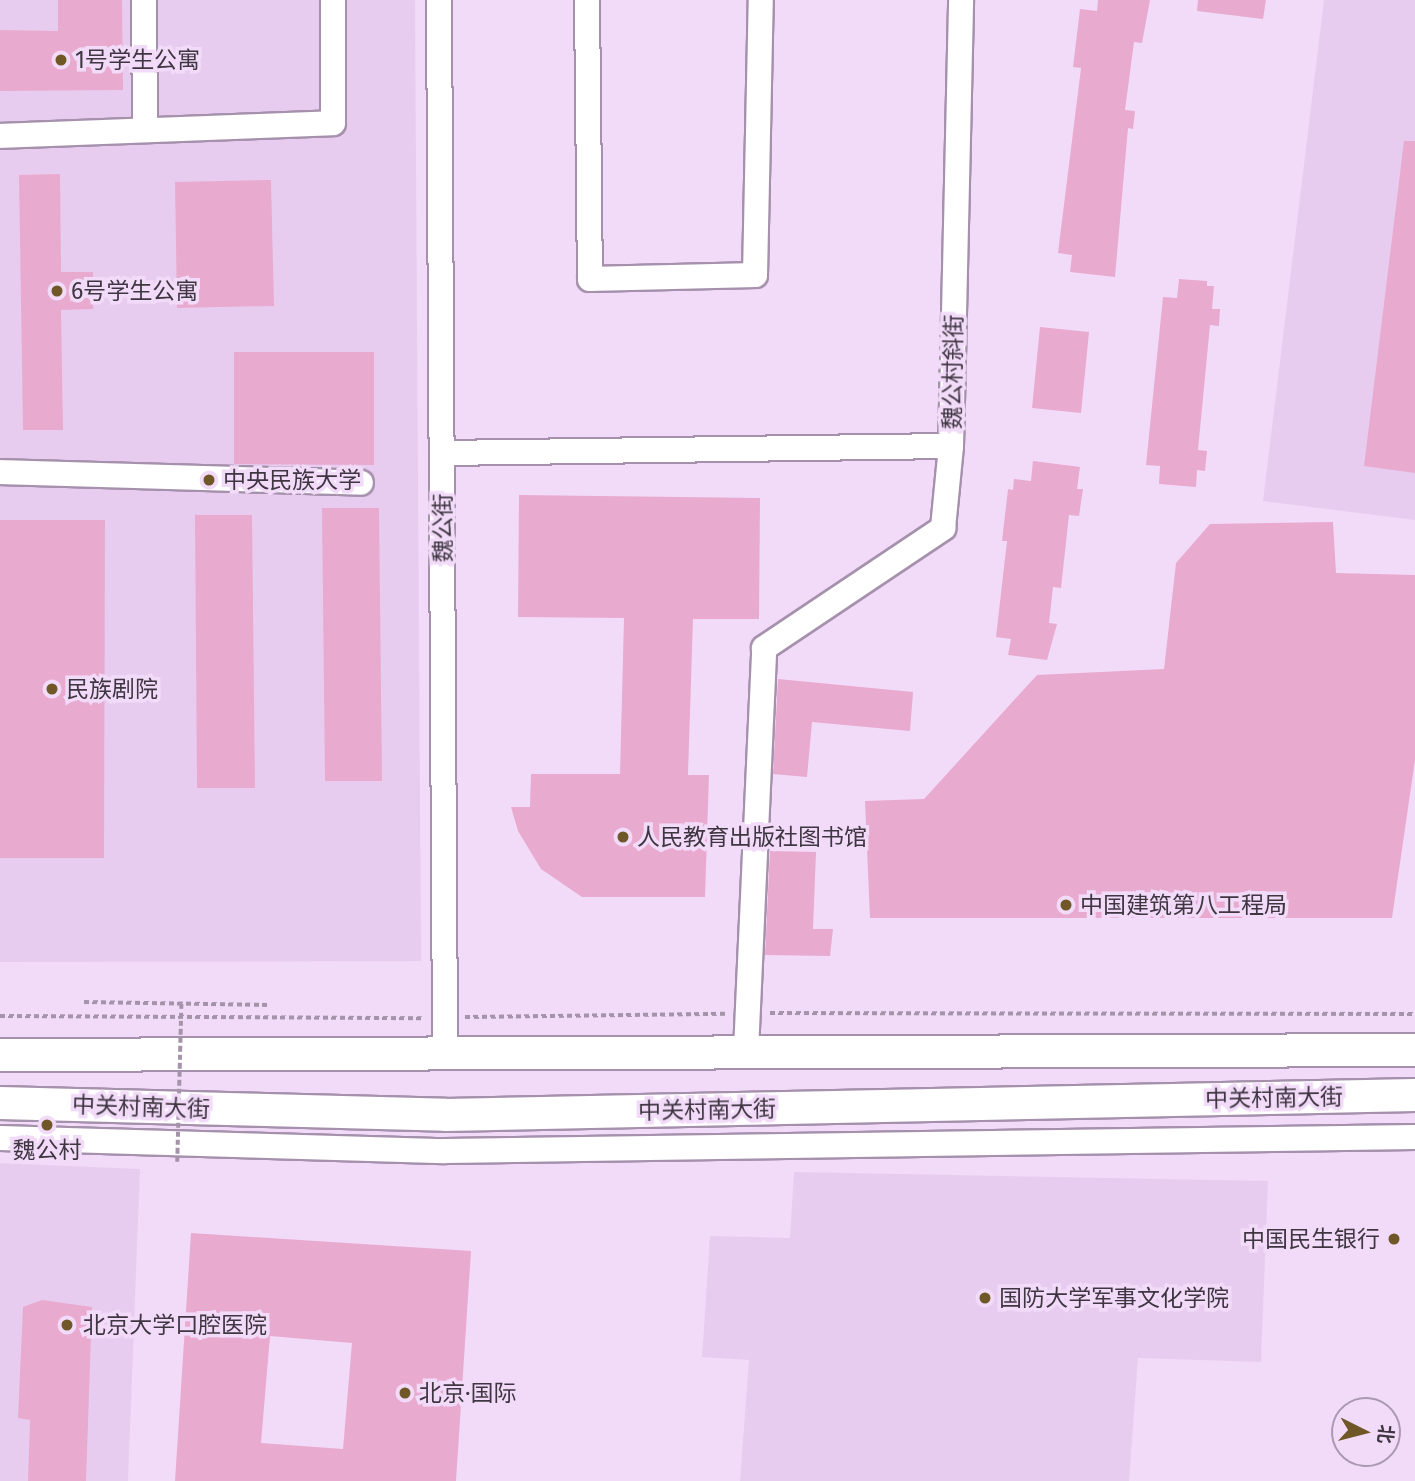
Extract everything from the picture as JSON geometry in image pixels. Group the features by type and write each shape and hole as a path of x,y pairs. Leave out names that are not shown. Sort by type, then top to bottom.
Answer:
{"main road":[{"name":"中关村南大街","path":"0,1055 1415,1050"},
{"name":"中关村南大街","path":"0,1103 446,1115 1415,1095"}],"street":[{"path":"145,0 145,130"},
{"path":"0,136 333,123 333,0"},
{"name":"魏公街","path":"439,0 445,1055"},
{"path":"587,0 590,279 755,275 761,0"},
{"name":"魏公村斜街","path":"747,1013 764,648 943,528 951,446 961,0"},
{"path":"442,453 951,446"},
{"path":"0,472 361,483"},
{"path":"746,1051 747,1013"},
{"name":"中关村南大街","path":"0,1138 446,1151 1415,1137"}],"path":[{"path":"84,1002 270,1005"},
{"path":"177,1162 181,1004"},
{"path":"0,1016 445,1018 747,1013 1415,1014"}],"shaded area":[{"name":"中央民族大学","path":"0,0 415,0 421,961 0,962"},
{"path":"1324,0 1415,0 1415,520 1263,501"},
{"name":"北京大学口腔医院","path":"0,1163 140,1169 128,1481 0,1481"},
{"name":"国防大学军事文化学院","path":"794,1172 1268,1181 1261,1362 1138,1358 1129,1481 740,1481 749,1360 702,1357 710,1236 790,1238"}],"building":[{"name":"1号学生公寓","path":"58,0 122,0 123,90 0,91 0,30 58,31"},
{"path":"1098,0 1150,0 1142,43 1134,42 1125,110 1135,111 1133,129 1128,128 1115,277 1070,272 1072,255 1058,253 1081,68 1073,67 1080,9 1097,11"},
{"path":"1198,0 1266,0 1263,19 1197,11"},
{"path":"1404,141 1415,141 1415,473 1364,466"},
{"name":"6号学生公寓","path":"60,174 61,272 93,272 93,309 61,310 63,430 23,430 19,175"},
{"path":"271,180 274,306 177,308 175,182"},
{"path":"1179,279 1207,281 1207,286 1214,286 1212,309 1220,309 1219,326 1210,325 1198,450 1207,451 1205,471 1197,470 1196,487 1159,484 1160,466 1146,465 1163,297 1177,298"},
{"path":"1040,327 1089,332 1081,413 1032,408"},
{"path":"234,352 374,352 374,465 234,464"},
{"path":"1033,461 1080,467 1077,489 1083,489 1079,516 1069,515 1061,588 1053,587 1049,623 1057,624 1047,660 1008,655 1011,639 996,637 1007,541 1002,541 1008,489 1013,490 1014,479 1031,481"},
{"path":"519,495 760,498 759,619 693,619 688,775 709,775 705,897 582,897 541,869 518,831 511,807 530,807 531,774 620,774 624,618 518,617"},
{"path":"322,508 379,508 382,781 325,781"},
{"path":"195,515 252,515 255,788 197,788"},
{"name":"民族剧院","path":"0,520 105,520 104,858 0,858"},
{"path":"1333,522 1336,573 1415,575 1415,760 1392,918 870,918 865,801 924,799 1037,675 1164,669 1176,563 1210,524"},
{"path":"778,679 913,692 910,731 812,722 807,777 773,774"},
{"path":"770,851 816,852 813,929 833,929 830,956 765,955"},
{"name":"北京·国际","path":"191,1233 471,1251 456,1481 175,1481","holes":["270,1336 352,1343 343,1449 261,1443"]},
{"path":"42,1300 92,1307 86,1481 28,1481 30,1420 18,1418 23,1307"}],"place":[{"name":"1号学生公寓","path":"61,60"},
{"name":"6号学生公寓","path":"57,291"},
{"name":"中央民族大学","path":"209,480"},
{"name":"民族剧院","path":"52,689"},
{"name":"人民教育出版社图书馆","path":"623,837"},
{"name":"中国建筑第八工程局","path":"1066,905"},
{"name":"魏公村","path":"47,1125"},
{"name":"中国民生银行","path":"1394,1239"},
{"name":"国防大学军事文化学院","path":"985,1298"},
{"name":"北京大学口腔医院","path":"67,1325"},
{"name":"北京·国际","path":"405,1393"}]}
